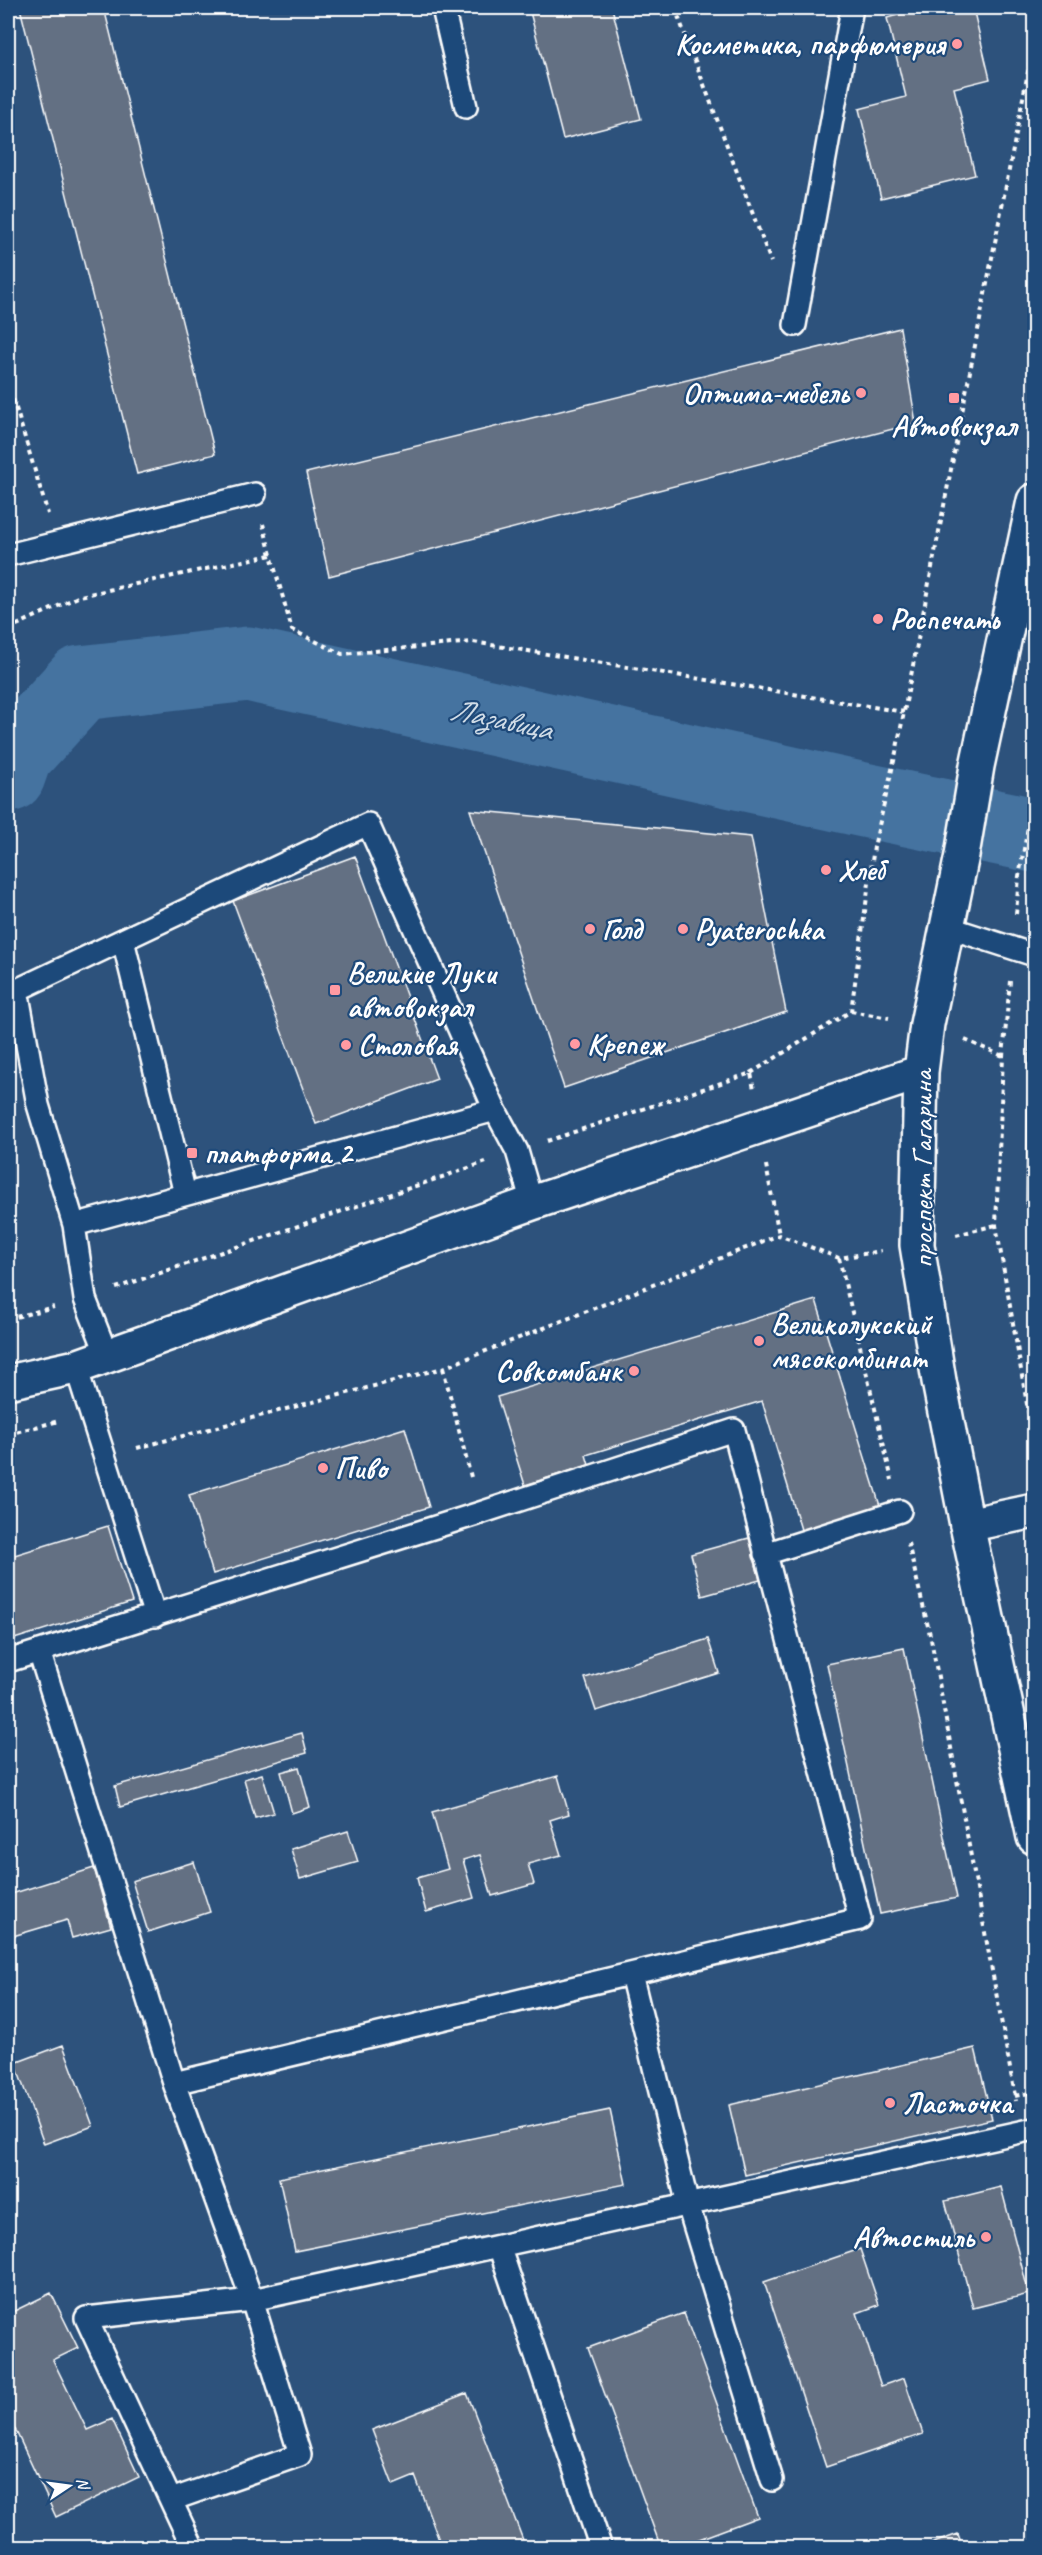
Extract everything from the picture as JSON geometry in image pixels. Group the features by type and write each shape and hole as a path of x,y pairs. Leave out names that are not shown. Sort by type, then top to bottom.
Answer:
{"main road":[{"name":"проспект Гагарина","path":"1035,501 977,766 962,855 927,1024 921,1072 917,1245 939,1381 967,1525 1035,1837"},
{"path":"8,1382 76,1367 532,1203 921,1072"},
{"path":"967,1525 1035,1511"}],"lane":[{"path":"443,8 466,107"},
{"path":"795,325 852,8"},
{"path":"8,555 255,494"},
{"path":"107,1355 85,1299 74,1225 38,1106 17,990 368,824 495,1110 517,1151 532,1203"},
{"path":"947,927 1035,955"},
{"path":"123,940 185,1194"},
{"path":"74,1225 495,1110"},
{"path":"76,1367 155,1616"},
{"path":"8,1661 480,1513 734,1430 860,1919 174,2083"},
{"path":"765,1554 900,1511"},
{"path":"39,1651 174,2083 252,2300 300,2456 171,2500"},
{"path":"631,1974 688,2205 772,2480"},
{"path":"193,2547 86,2318 252,2300 1035,2129"},
{"path":"499,2246 601,2547"}],"path":[{"path":"675,8 774,270"},
{"path":"751,1072 851,1011 874,847 897,748 1035,41"},
{"path":"8,382 56,542"},
{"path":"8,629 80,596 271,555 292,630 342,654 473,642 904,712"},
{"path":"1035,795 1019,876 1003,1056 996,1225 1035,1445"},
{"path":"105,1456 443,1368 779,1235"},
{"path":"839,1258 931,1639 1017,2106"},
{"path":"443,1368 480,1513"},
{"path":"8,1434 91,1413"},
{"path":"1015,2096 1035,2092"},
{"path":"1030,2157 1035,2178"}],"building":[{"path":"20,8 104,8 215,454 137,474"},
{"path":"529,8 612,8 641,119 563,139"},
{"path":"923,8 973,8 990,79 954,88 975,175 881,198 859,109 906,97 887,18"},
{"path":"900,328 916,423 329,576 306,473"},
{"path":"470,810 751,837 786,1012 564,1088"},
{"name":"Великие Луки автовокзал","path":"355,856 437,1079 316,1124 233,901"},
{"path":"1029,1010 1034,1010 1034,1207 1026,1206"},
{"path":"816,1300 881,1509 802,1533 762,1401 586,1455 589,1465 525,1485 497,1397"},
{"path":"405,1428 429,1507 213,1574 189,1495"},
{"path":"108,1526 132,1602 8,1641 8,1557"},
{"path":"749,1538 760,1580 702,1596 691,1554"},
{"path":"708,1639 719,1673 596,1711 585,1678"},
{"path":"904,1648 957,1898 880,1914 827,1664"},
{"path":"302,1733 307,1753 120,1807 115,1786"},
{"path":"299,1767 310,1807 292,1813 281,1772"},
{"path":"262,1774 274,1813 255,1818 244,1779"},
{"path":"558,1776 569,1814 550,1820 561,1855 528,1864 534,1884 492,1896 480,1855 463,1860 474,1898 426,1912 417,1878 448,1869 432,1812"},
{"path":"348,1831 358,1862 300,1879 291,1849"},
{"path":"194,1862 210,1912 148,1932 132,1881"},
{"path":"94,1868 111,1927 72,1938 67,1920 13,1936 8,1919 8,1895"},
{"path":"63,2045 93,2126 44,2144 15,2063"},
{"path":"975,2048 992,2119 745,2175 729,2105"},
{"path":"610,2110 626,2184 295,2251 279,2178"},
{"path":"1001,2187 1029,2294 973,2308 945,2201"},
{"path":"860,2249 879,2305 857,2313 881,2386 904,2378 923,2434 826,2467 764,2282"},
{"path":"51,2293 78,2348 53,2360 87,2430 112,2419 139,2477 56,2517 8,2414 8,2314"},
{"path":"684,2313 758,2517 675,2548 661,2548 588,2348"},
{"path":"467,2393 526,2548 442,2548 415,2476 393,2485 372,2430"},
{"path":"958,2534 963,2548 920,2548"}],"waterway":[{"name":"Лазавица","path":"8,775 15,755 81,683 248,664 864,800 1034,835"}],"place":[{"name":"Косметика, парфюмерия","path":"957,44"},
{"name":"Оптима-мебель","path":"861,393"},
{"name":"Автовокзал","path":"954,398"},
{"name":"Роспечать","path":"878,619"},
{"name":"Хлеб","path":"826,870"},
{"name":"Голд","path":"590,929"},
{"name":"Pyaterochka","path":"683,929"},
{"name":"Великие Луки автовокзал","path":"335,990"},
{"name":"Крепеж","path":"575,1044"},
{"name":"Столовая","path":"346,1045"},
{"name":"платформа 2","path":"192,1153"},
{"name":"Великолукский мясокомбинат","path":"759,1341"},
{"name":"Совкомбанк","path":"634,1371"},
{"name":"Пиво","path":"323,1468"},
{"name":"Ласточка","path":"890,2103"},
{"name":"Автостиль","path":"986,2237"}]}
